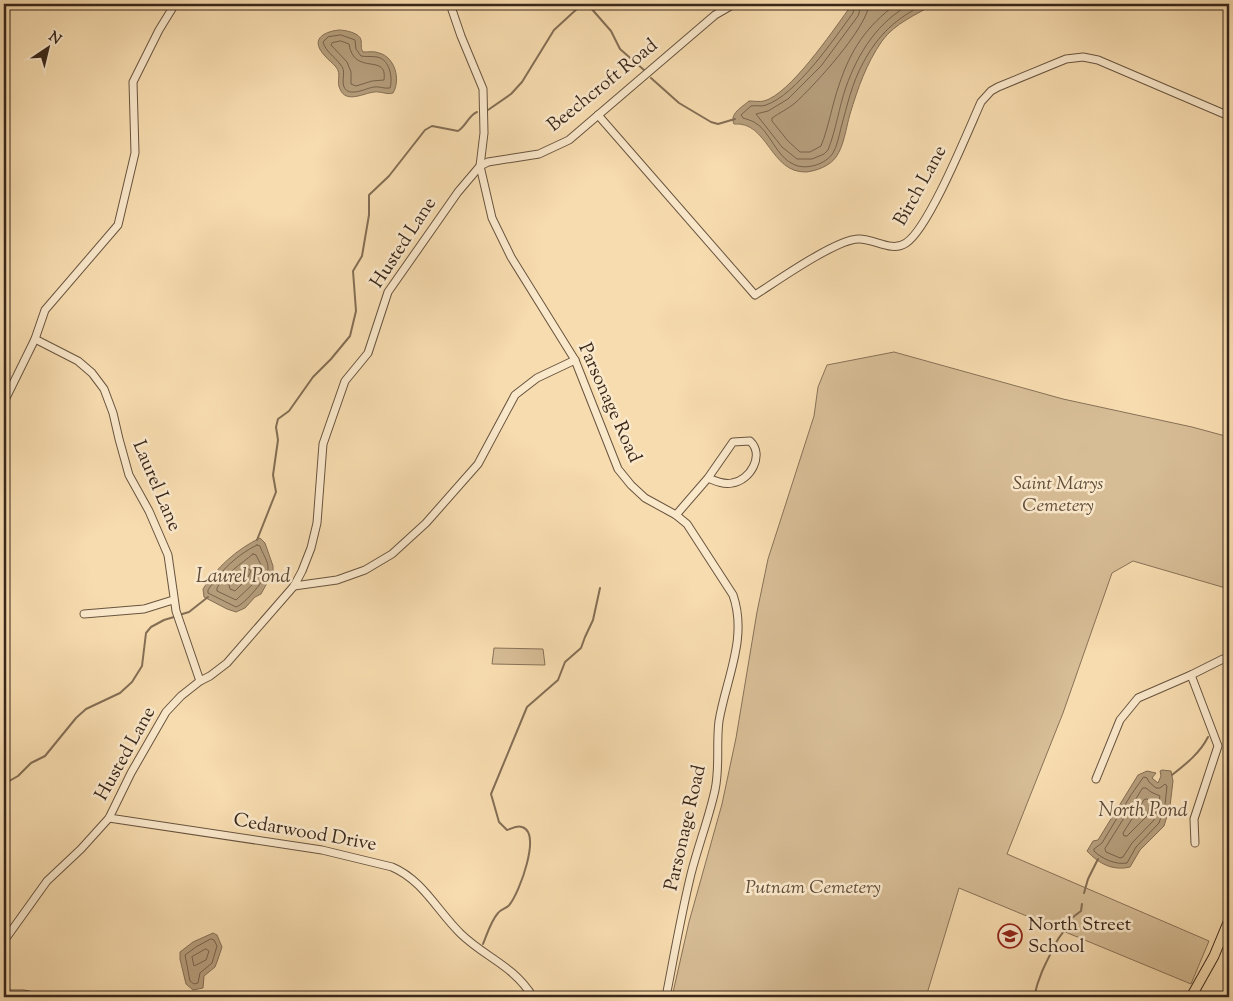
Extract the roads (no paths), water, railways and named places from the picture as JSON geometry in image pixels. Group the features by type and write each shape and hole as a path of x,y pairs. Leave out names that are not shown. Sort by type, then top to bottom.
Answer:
{"main road":[{"path":"1191,997 1214,956 1229,920"}],"street":[{"path":"4,402 34,339 45,310 118,225 135,153 133,82 159,30 175,4"},
{"name":"Parsonage Road","path":"450,4 483,89 484,133 480,166 492,218 507,249 575,360 618,469 645,498 676,515 687,524 733,595 737,608 739,631 719,723 719,767 715,790 691,874 666,997"},
{"name":"Beechcroft Road","path":"480,166 488,162 539,154 569,140 715,15 734,4"},
{"name":"Birch Lane","path":"598,115 755,295 842,243 859,239 891,247 905,244 914,237 939,194 985,96 998,87 1066,59 1083,57 1098,60 1229,116"},
{"name":"Husted Lane","path":"4,940 47,881 109,818 131,773 166,712 181,696 227,663 294,586 311,548 317,523 322,444 344,381 368,353 388,292 458,192 480,166"},
{"name":"Laurel Lane","path":"34,339 78,361 92,373 104,389 114,413 129,475 149,511 168,556 173,600 179,623 200,681"},
{"path":"294,586 337,580 366,570 392,554 426,523 478,464 515,395 537,378 575,360"},
{"path":"676,515 708,478 733,442 750,442 755,446 758,455 754,466 744,477 733,484 721,483 708,478"},
{"path":"84,614 130,612 173,600"},
{"path":"1096,779 1120,720 1138,698 1229,658"},
{"path":"1191,676 1218,746 1194,819 1195,843"},
{"name":"Cedarwood Drive","path":"109,818 322,850 400,870 417,883 461,934 514,974 533,997"},
{"path":"4,994 23,994 38,997"}],"water":[{"path":"851,4 934,4 893,29 876,50 859,86 839,153 822,168 806,172 794,170 784,165 755,130 745,125 734,124 733,117 749,101 764,101 786,87 821,47"},
{"path":"339,30 358,35 363,52 377,52 389,59 393,64 396,76 393,93 374,92 351,97 343,93 339,86 338,70 318,45 318,41 323,35"},
{"name":"Laurel Pond","path":"260,538 265,543 273,566 273,572 261,594 255,597 245,608 236,612 204,597 203,589 221,567 235,553"},
{"name":"North Pond","path":"1147,771 1156,773 1152,778 1158,783 1161,776 1160,771 1171,771 1173,781 1170,806 1164,826 1140,850 1130,867 1112,867 1096,860 1087,851 1093,841 1098,840 1138,775"},
{"path":"213,933 217,935 222,947 218,959 215,967 204,976 203,988 193,990 186,984 180,952 193,942"}],"waterway":[{"path":"488,110 511,94 522,82 554,30 579,7 590,7 611,31 620,49 644,70"},
{"path":"651,78 679,103 711,122 718,124 735,119"},
{"path":"257,540 276,492 273,475 278,440 276,427 278,419 289,411 313,377 350,336 356,311 353,271 362,256 369,215 369,195 389,176 425,130 432,126 458,131 477,112"},
{"path":"483,944 496,916 514,898 527,864 530,840 528,832 522,827 507,830 499,822 491,794 527,707 558,680 565,662 581,648 593,620 600,588"},
{"path":"179,615 189,612 208,597"},
{"path":"4,784 18,776 31,763 45,756 76,718 86,709 120,693 132,682 142,666 146,633 151,627 174,617"},
{"path":"1172,775 1197,753 1208,737"},
{"path":"1084,893 1088,879 1098,859"},
{"path":"1034,997 1041,974 1057,941 1069,920 1081,911 1082,904"}],"place":[{"name":"North Street School","path":"1010,936"}],"park label":[{"name":"Saint Marys Cemetery","path":"1058,495"},
{"name":"Putnam Cemetery","path":"813,888"}]}
